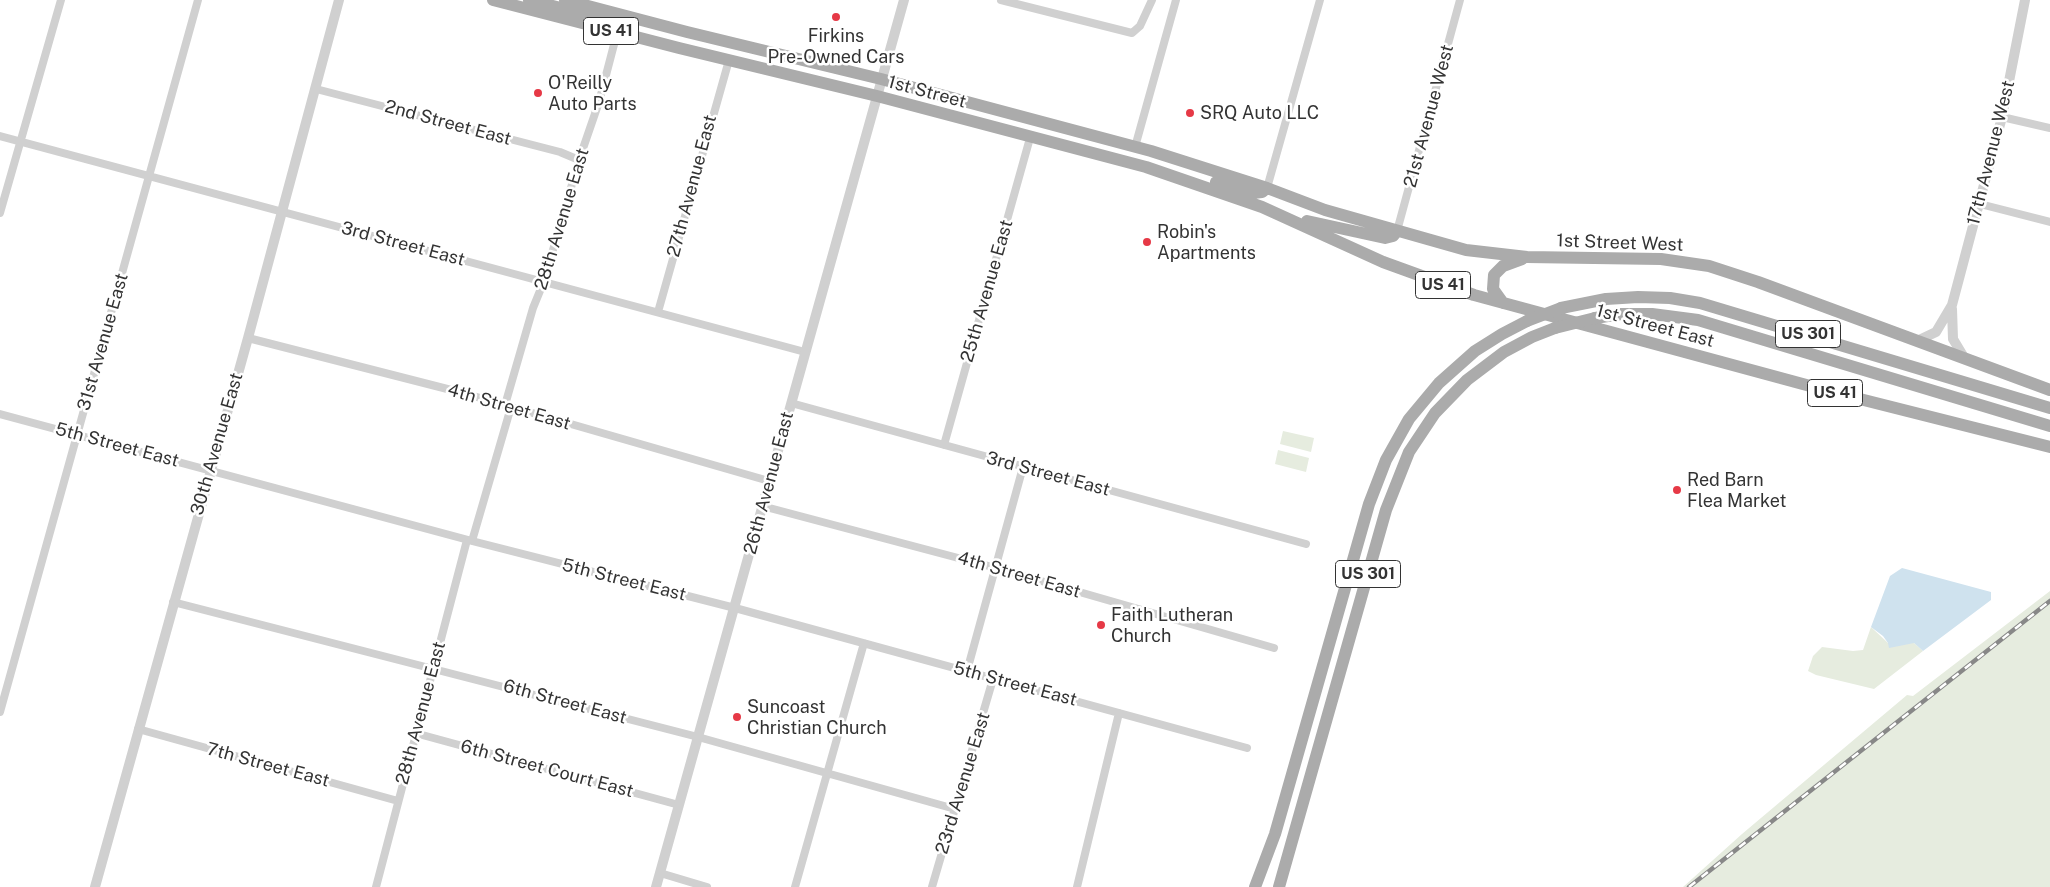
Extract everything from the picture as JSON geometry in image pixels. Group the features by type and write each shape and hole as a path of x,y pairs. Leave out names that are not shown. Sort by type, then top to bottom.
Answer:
{"main road":[{"name":"1st Street","path":"492,0 617,33 877,96 1030,138 1094,153 1190,181 1262,207"},
{"path":"529,0 596,17 603,16 608,12"},
{"name":"1st Street","path":"565,0 882,79 1136,148 1268,188"},
{"path":"617,33 626,26 706,45 732,43"},
{"path":"1094,153 1128,156 1253,193 1260,193 1268,188 1272,205 1288,219 1307,221 1385,238 1393,236 1397,232"},
{"name":"1st Street West","path":"1268,188 1325,210 1397,232 1466,250 1527,257 1653,258 1701,264 1733,273 2050,390"},
{"name":"1st Street East","path":"1262,207 1399,268 1446,286 1827,391 2050,447"},
{"path":"1503,303 1494,289 1494,275 1503,266 1527,257"},
{"name":"US 301","path":"1255,887 1276,834 1369,504 1386,460 1409,419 1439,383 1475,351 1527,321 1561,308 1606,299 1670,298 1700,303 2050,408"},
{"name":"US 301","path":"1279,887 1386,510 1402,466 1425,426 1444,402 1467,380 1504,352 1555,328 1596,318 1621,314 1652,314 1698,320 2050,426"}],"street":[{"path":"0,213 61,0"},
{"name":"31st Avenue East","path":"0,712 198,0"},
{"name":"30th Avenue East","path":"94,887 209,471 248,338 339,0"},
{"name":"26th Avenue East","path":"656,887 904,0"},
{"path":"1002,0 1132,33 1140,26 1152,0"},
{"path":"1136,148 1176,0"},
{"path":"1268,188 1320,0"},
{"name":"21st Avenue West","path":"1397,232 1460,0"},
{"name":"17th Avenue West","path":"1917,341 1936,332 1952,305 2002,117 2025,0"},
{"name":"28th Avenue East","path":"376,887 415,733 508,406 533,308 544,281 579,160 599,102 617,33"},
{"name":"27th Avenue East","path":"658,312 729,60"},
{"name":"2nd Street East","path":"316,88 560,152 579,160"},
{"path":"2002,117 2050,128"},
{"name":"3rd Street East","path":"0,136 805,352"},
{"name":"25th Avenue East","path":"944,445 1030,138"},
{"path":"1980,204 2050,222"},
{"name":"17th Avenue West","path":"1952,305 1952,335 1956,346 1965,359"},
{"name":"4th Street East","path":"248,338 508,406 769,481"},
{"name":"3rd Street East","path":"791,403 1306,544"},
{"name":"5th Street East","path":"0,414 470,540 735,608 1248,748"},
{"path":"967,671 1023,467"},
{"name":"4th Street East","path":"762,506 996,568 1274,648"},
{"name":"6th Street East","path":"173,602 698,737 955,809"},
{"path":"795,887 864,643"},
{"name":"23rd Avenue East","path":"932,887 993,679"},
{"path":"1077,887 1119,712"},
{"name":"7th Street East","path":"138,729 398,800"},
{"name":"6th Street Court East","path":"415,733 679,804"},
{"path":"660,873 707,887"}],"shaded area":[{"path":"1283,431 1314,438 1311,452 1280,444"},
{"path":"1278,450 1309,458 1306,472 1275,464"},
{"path":"2050,591 2050,887 1683,887 1742,834 1907,695 1913,696"},
{"path":"1871,627 1888,643 1914,643 1923,651 1874,689 1816,675 1808,671 1813,656 1822,647 1853,651 1863,650"}],"water":[{"path":"1902,568 1991,592 1991,600 1923,651 1914,643 1889,648 1883,636 1871,627 1890,576"}],"railway":[{"path":"1689,887 2050,601"}],"place":[{"name":"Firkins Pre-Owned Cars","path":"836,17"},
{"name":"O'Reilly Auto Parts","path":"538,93"},
{"name":"SRQ Auto LLC","path":"1190,113"},
{"name":"Robin's Apartments","path":"1147,242"},
{"name":"Red Barn Flea Market","path":"1677,490"},
{"name":"Faith Lutheran Church","path":"1101,625"},
{"name":"Suncoast Christian Church","path":"737,717"}]}
